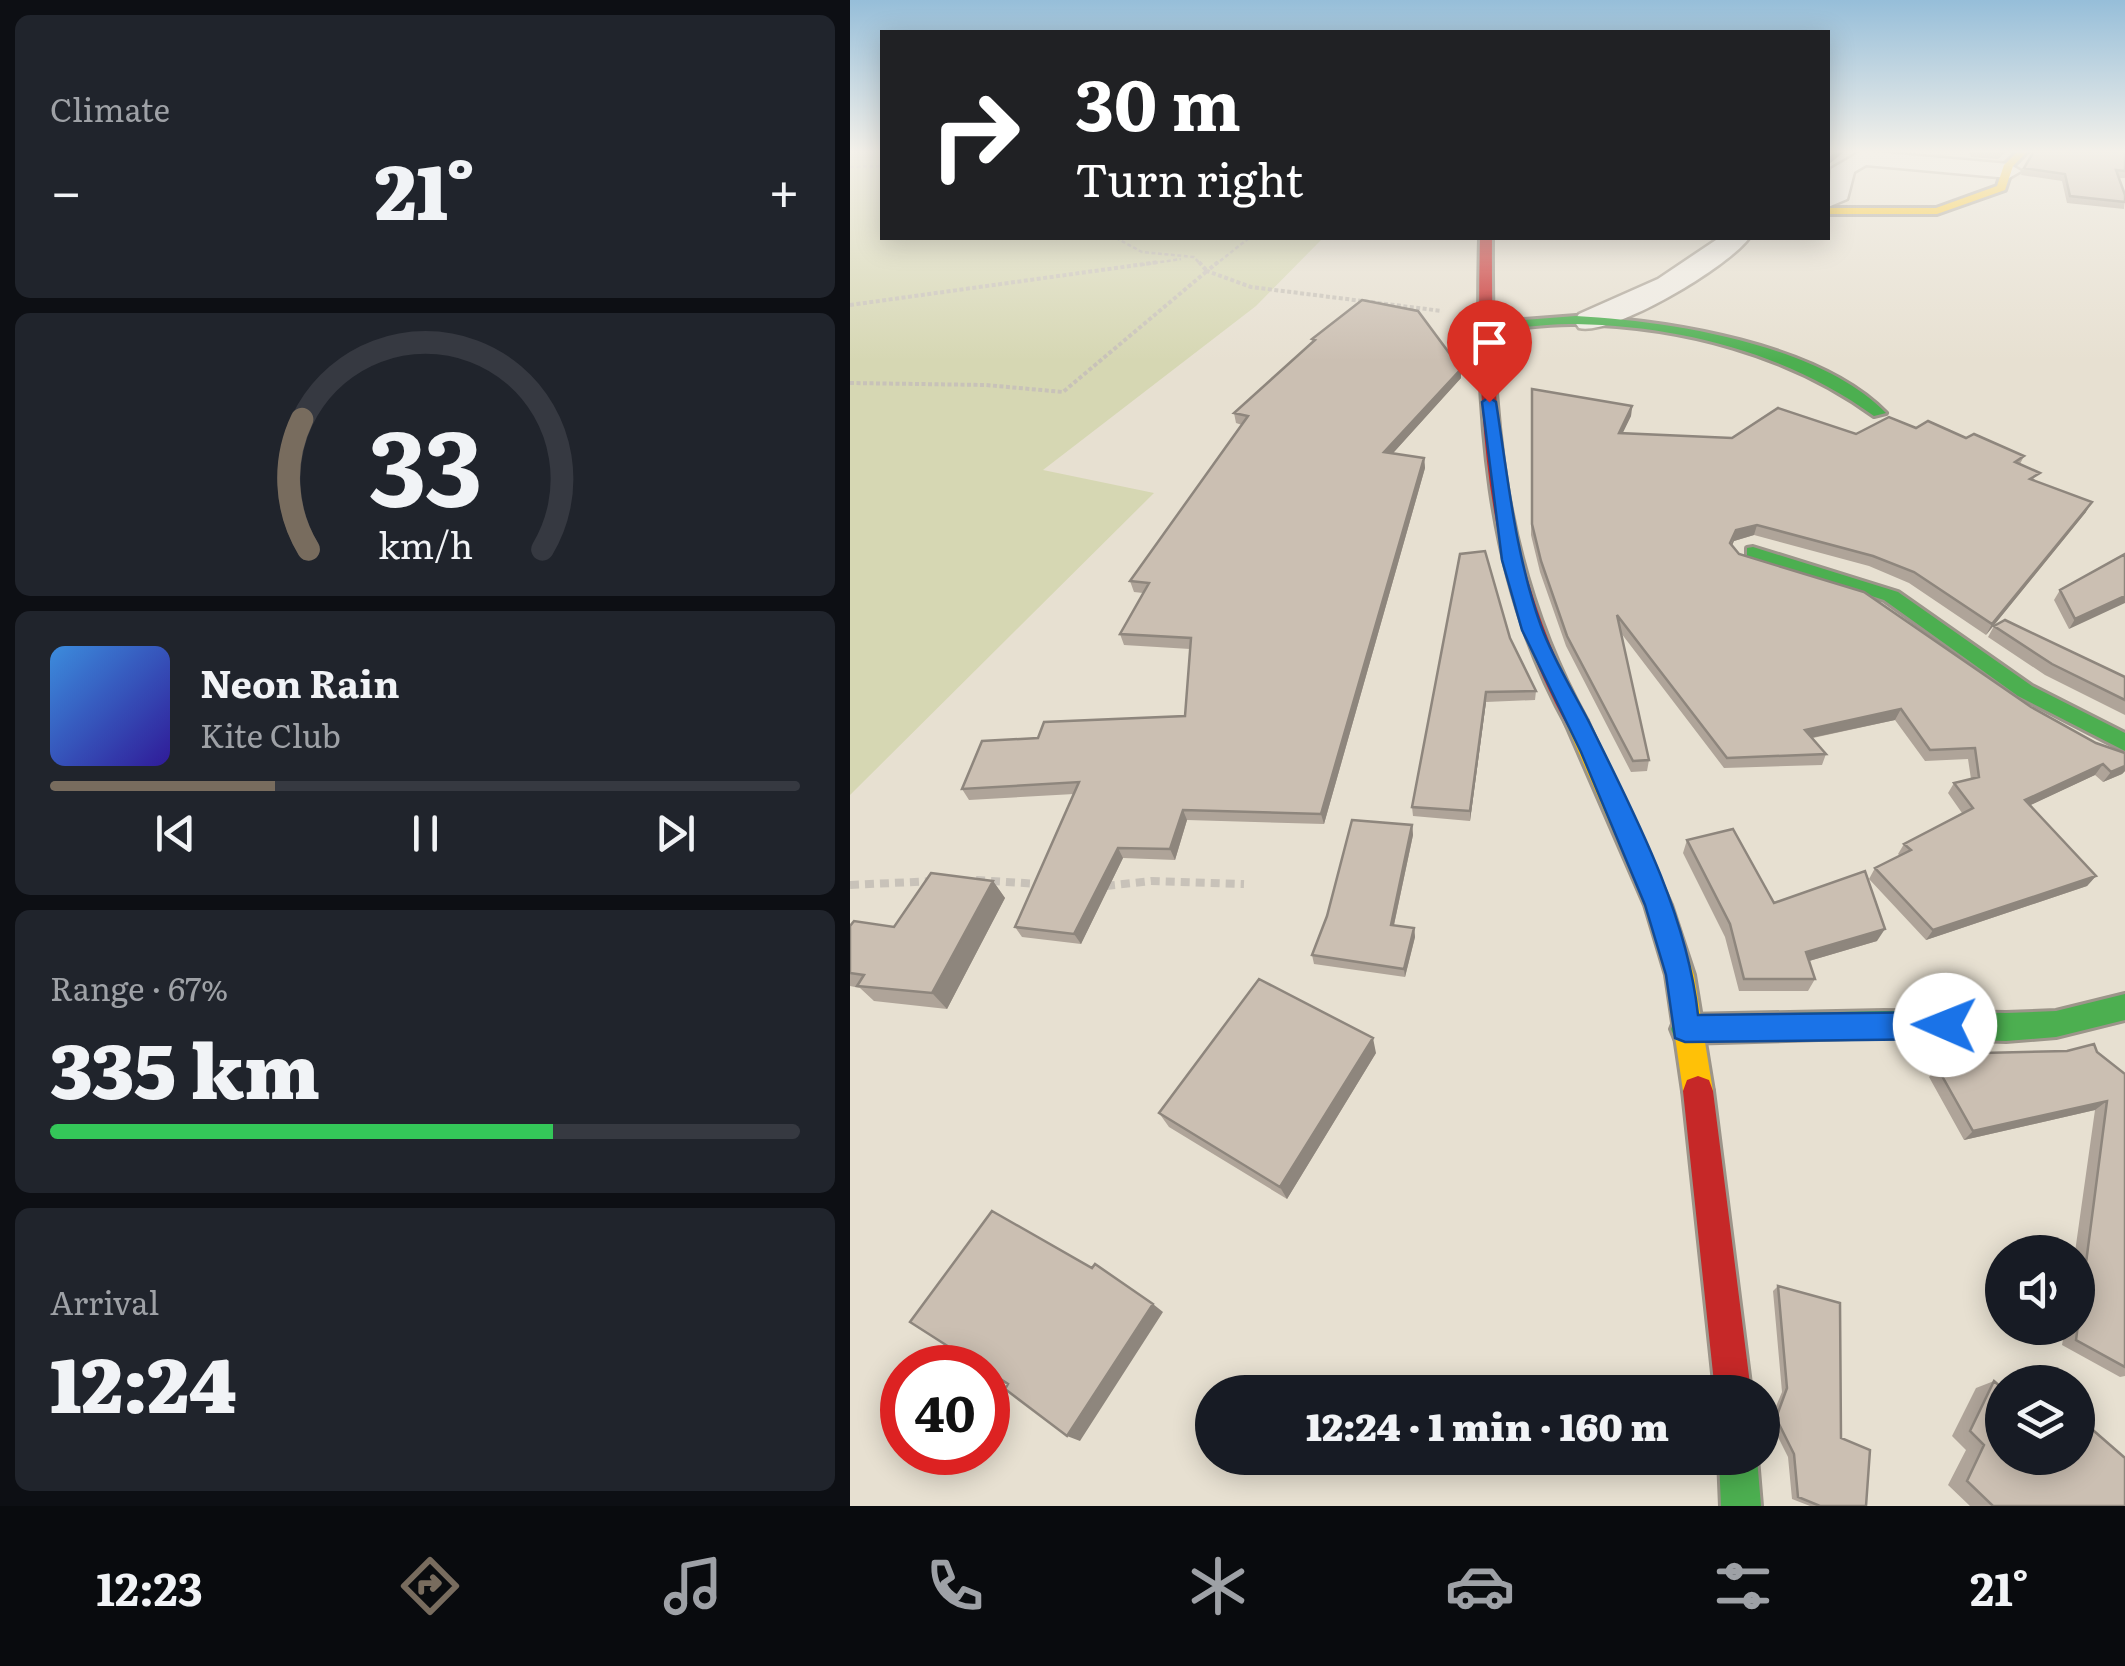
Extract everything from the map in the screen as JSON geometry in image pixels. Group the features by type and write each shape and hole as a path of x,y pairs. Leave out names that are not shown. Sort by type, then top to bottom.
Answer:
{"street":[{"path":"1486,240 1485,322 1492,439 1511,560 1538,648 1592,752 1658,905 1680,975 1685,1029 1711,1172 1731,1375"},
{"path":"1590,321 1668,285 1733,240"},
{"path":"1485,322 1590,321 1794,363 1846,384 1879,413"},
{"path":"1753,552 1852,580 1891,596 2025,691 2125,743"},
{"path":"1685,1029 2022,1026 2056,1024 2125,1007"},
{"path":"1739,1475 1742,1506"}],"path":[{"path":"1118,240 1146,253 1194,257 1207,271 1251,287 1485,322"},
{"path":"850,383 986,385 1063,392 1246,240"},
{"path":"850,304 1194,257"},
{"path":"850,885 951,880"},
{"path":"969,880 1046,885"},
{"path":"1102,886 1151,881 1244,884"}],"green space":[{"path":"850,221 880,221 880,240 1321,240 1256,306 1043,470 1154,493 850,795"}],"building":[{"path":"1362,300 1418,311 1461,369 1384,452 1424,458 1321,814 1183,810 1170,849 1118,848 1074,934 1015,927 1079,782 962,789 982,741 1038,738 1044,722 1185,716 1191,638 1120,634 1149,583 1130,581 1248,416 1234,413 1315,340 1312,339"},
{"path":"1532,389 1632,406 1619,433 1732,438 1778,408 1856,434 1889,417 1916,428 1928,421 1966,438 1974,434 2024,456 2015,462 2040,473 2030,479 2092,502 1992,624 1914,572 1873,556 1757,525 1736,530 1730,543 1739,554 1864,592 2031,707 2096,743 2125,753 2125,766 2111,772 2103,764 2025,800 2096,876 1933,930 1875,868 1911,850 1904,844 1973,808 1954,783 1979,777 1975,748 1930,750 1901,709 1805,730 1826,754 1727,758 1617,615 1649,760 1633,761 1567,636 1541,561 1532,524"},
{"path":"1485,551 1510,638 1536,691 1486,692 1470,811 1412,807 1460,554"},
{"path":"2125,554 2125,596 2075,619 2060,590"},
{"path":"2005,620 2125,677 2125,700 2052,664 1994,626"},
{"path":"1352,820 1412,825 1391,925 1414,928 1404,969 1312,955 1327,916"},
{"path":"1733,829 1774,903 1865,871 1885,929 1806,952 1815,979 1744,979 1730,924 1687,840"},
{"path":"931,873 993,881 932,993 857,986 864,975 850,973 850,926 854,921 894,927"},
{"path":"1259,979 1373,1038 1280,1187 1159,1113"},
{"path":"2094,1044 2097,1052 2125,1074 2125,1367 2085,1345 2095,1345 2095,1235 2090,1235 2107,1101 1973,1131 1937,1067 1982,1053 2067,1051"},
{"path":"992,1211 1092,1268 1095,1264 1153,1304 1067,1436 1010,1393 1010,1345 946,1345 910,1322"},
{"path":"1778,1286 1840,1303 1841,1438 1870,1450 1866,1506 1820,1506 1798,1497 1794,1454 1780,1426 1780,1407 1787,1388"},
{"path":"1985,1400 1985,1475 2095,1475 2095,1432 2125,1458 2125,1506 1993,1506 1967,1481 1984,1445 1970,1431"}],"traffic: fast":[{"path":"1484,327 1576,320 1694,334 1736,344 1814,373 1849,391 1879,413"},
{"path":"1753,552 1891,596 2025,691 2125,743"},
{"path":"1685,1029 1884,1024 2006,1027 2056,1024 2125,1007"},
{"path":"1739,1475 1741,1506"}],"traffic: slow":[{"path":"1576,721 1658,905 1680,975 1698,1091"}],"traffic: jam":[{"path":"1486,240 1488,393 1498,497 1521,598 1542,656 1576,721"},
{"path":"1698,1091 1731,1375"}],"route":[{"path":"1489,402 1511,560 1532,630 1592,752 1658,905 1680,975 1685,1029 1945,1025"}]}
